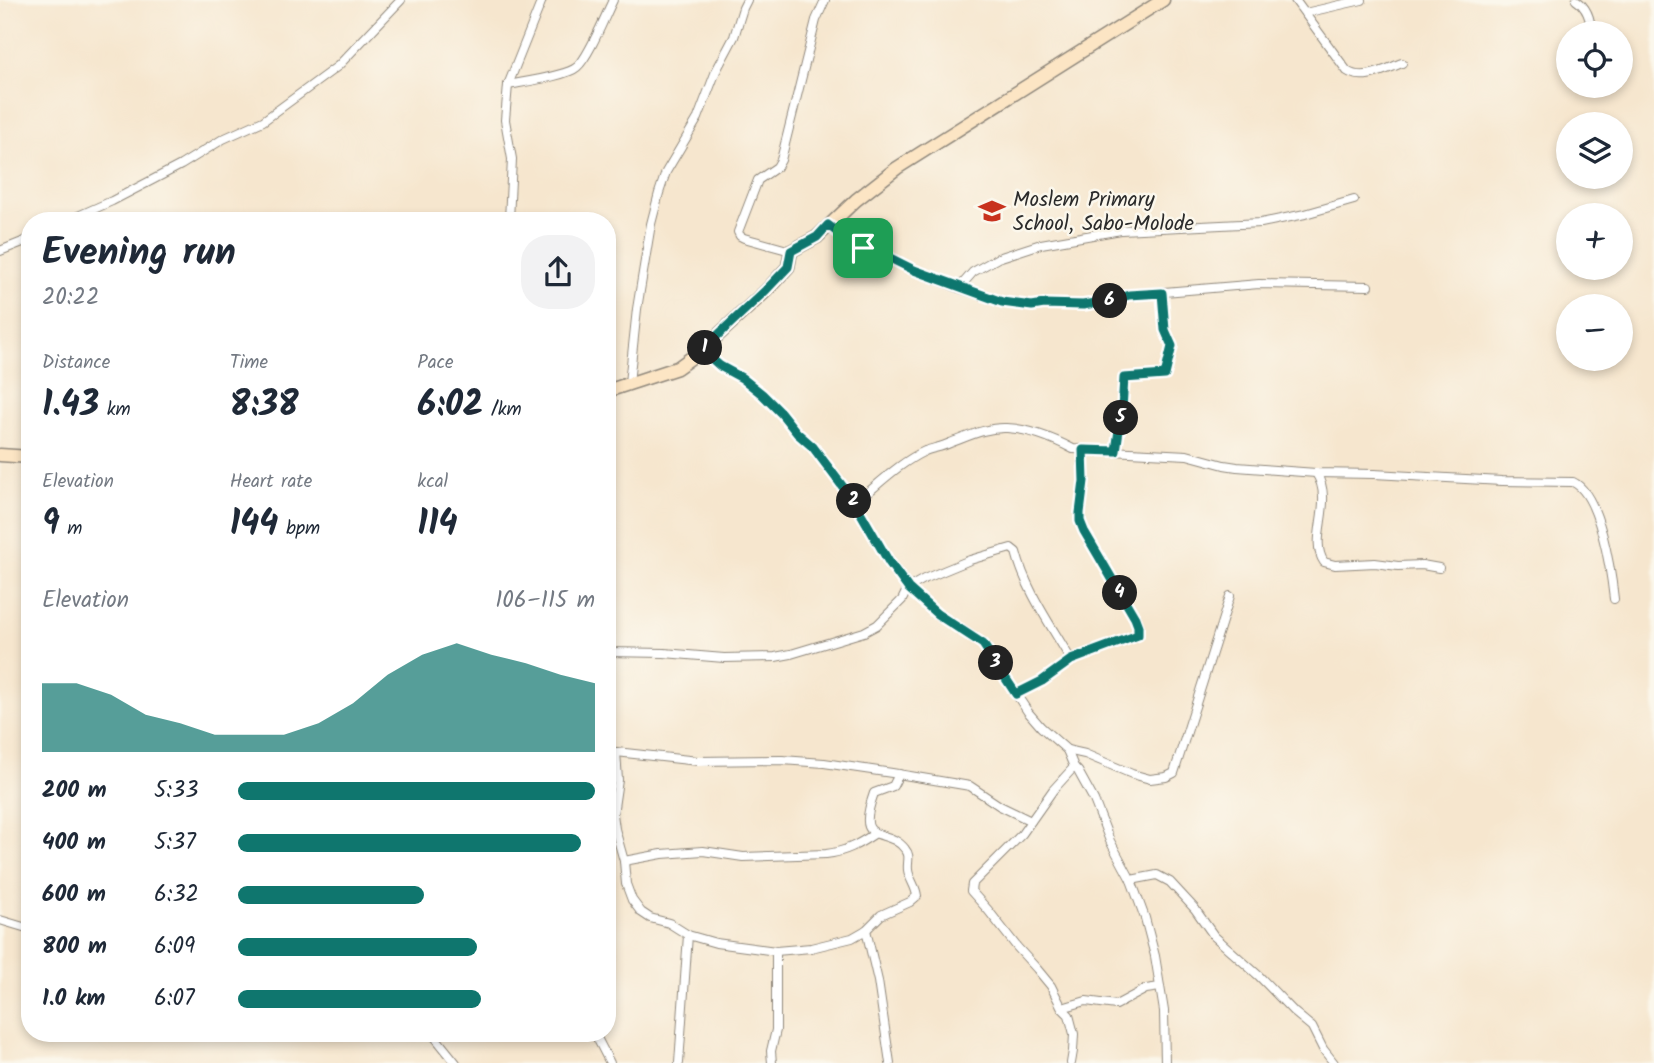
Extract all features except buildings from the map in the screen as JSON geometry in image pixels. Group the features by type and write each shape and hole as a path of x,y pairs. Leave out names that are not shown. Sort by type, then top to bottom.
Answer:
{"street":[{"path":"87,212 181,164 223,139 263,121 338,66 401,0"},
{"path":"509,212 512,159 505,120 508,85 542,0"},
{"path":"508,85 540,80 576,68 585,58 613,0"},
{"path":"629,383 639,297 659,193 666,172 698,118 716,71 734,37 747,0"},
{"path":"825,0 816,20 781,160 777,167 758,180 738,232 744,238 791,251 817,237 863,193 897,169 1163,0"},
{"path":"1295,0 1351,74 1371,74 1402,63"},
{"path":"1305,13 1362,0"},
{"path":"1576,0 1588,13 1589,21"},
{"path":"959,288 973,272 998,258 1041,244 1121,230 1261,223 1354,200"},
{"path":"828,225 863,248 959,288 1002,302 1032,306 1083,305 1129,295 1259,284 1368,286"},
{"path":"0,251 21,242"},
{"path":"616,388 677,368 702,350 788,267 791,251"},
{"path":"1116,451 1124,378 1165,375 1172,346 1165,330 1162,293"},
{"path":"702,350 720,366 742,378 762,394 813,447 855,503 889,562 908,588 937,614 983,644 1028,712 1066,750 1094,800 1131,880 1145,918 1155,956 1164,1011 1164,1063"},
{"path":"855,503 925,451 991,428 1017,429 1060,442 1073,449 1187,455 1224,465 1316,473 1567,482 1578,485 1590,503 1605,540 1614,599"},
{"path":"1016,694 1042,681 1071,660 1138,635 1139,632 1135,618 1080,521 1084,481 1083,450"},
{"path":"0,456 21,457"},
{"path":"1316,473 1324,487 1319,542 1319,553 1324,562 1335,565 1375,563 1439,568"},
{"path":"616,652 724,658 791,654 864,632 877,625 902,600 908,588 970,560 1013,549 1032,595 1071,660"},
{"path":"1066,750 1085,754 1150,779 1174,773 1230,596"},
{"path":"616,751 698,761 813,762 899,774 970,786 1000,806 1031,821"},
{"path":"1071,1063 1073,1034 1069,1015 1062,1008 1051,986 971,891 972,884 1022,834 1053,790 1074,767"},
{"path":"616,770 616,794"},
{"path":"616,833 624,861 626,884 632,900 641,912 650,918 669,923 688,935 716,943 776,951 811,948 852,938 866,930 881,915 918,896 908,868 908,852 899,842 874,834 869,829 868,816 874,793 893,786 899,774"},
{"path":"624,861 692,852 716,852 743,857 826,854 858,845 874,834"},
{"path":"1131,880 1157,875 1170,881 1214,936 1312,1027 1334,1063"},
{"path":"0,920 21,926"},
{"path":"866,930 878,981 890,1063"},
{"path":"679,1063 688,935"},
{"path":"772,1063 771,1051 776,1030 776,951"},
{"path":"1062,1008 1086,1000 1116,1005 1146,989 1160,987"},
{"path":"439,1042 456,1063"},
{"path":"599,1042 610,1063"}],"place":[{"name":"Moslem Primary School, Sabo-Molode","path":"992,211"}],"route":[{"path":"828,225 863,248 959,288 1002,302 1032,306 1066,306 1113,300 1129,295 1162,293 1165,330 1172,346 1165,375 1124,378 1116,451 1083,450 1084,481 1080,521 1135,618 1138,635 1071,660 1042,681 1016,694 983,644 937,614 908,588 889,562 855,503 813,447 762,394 742,378 720,366 702,350 788,267 791,251 817,237 828,225"}]}
